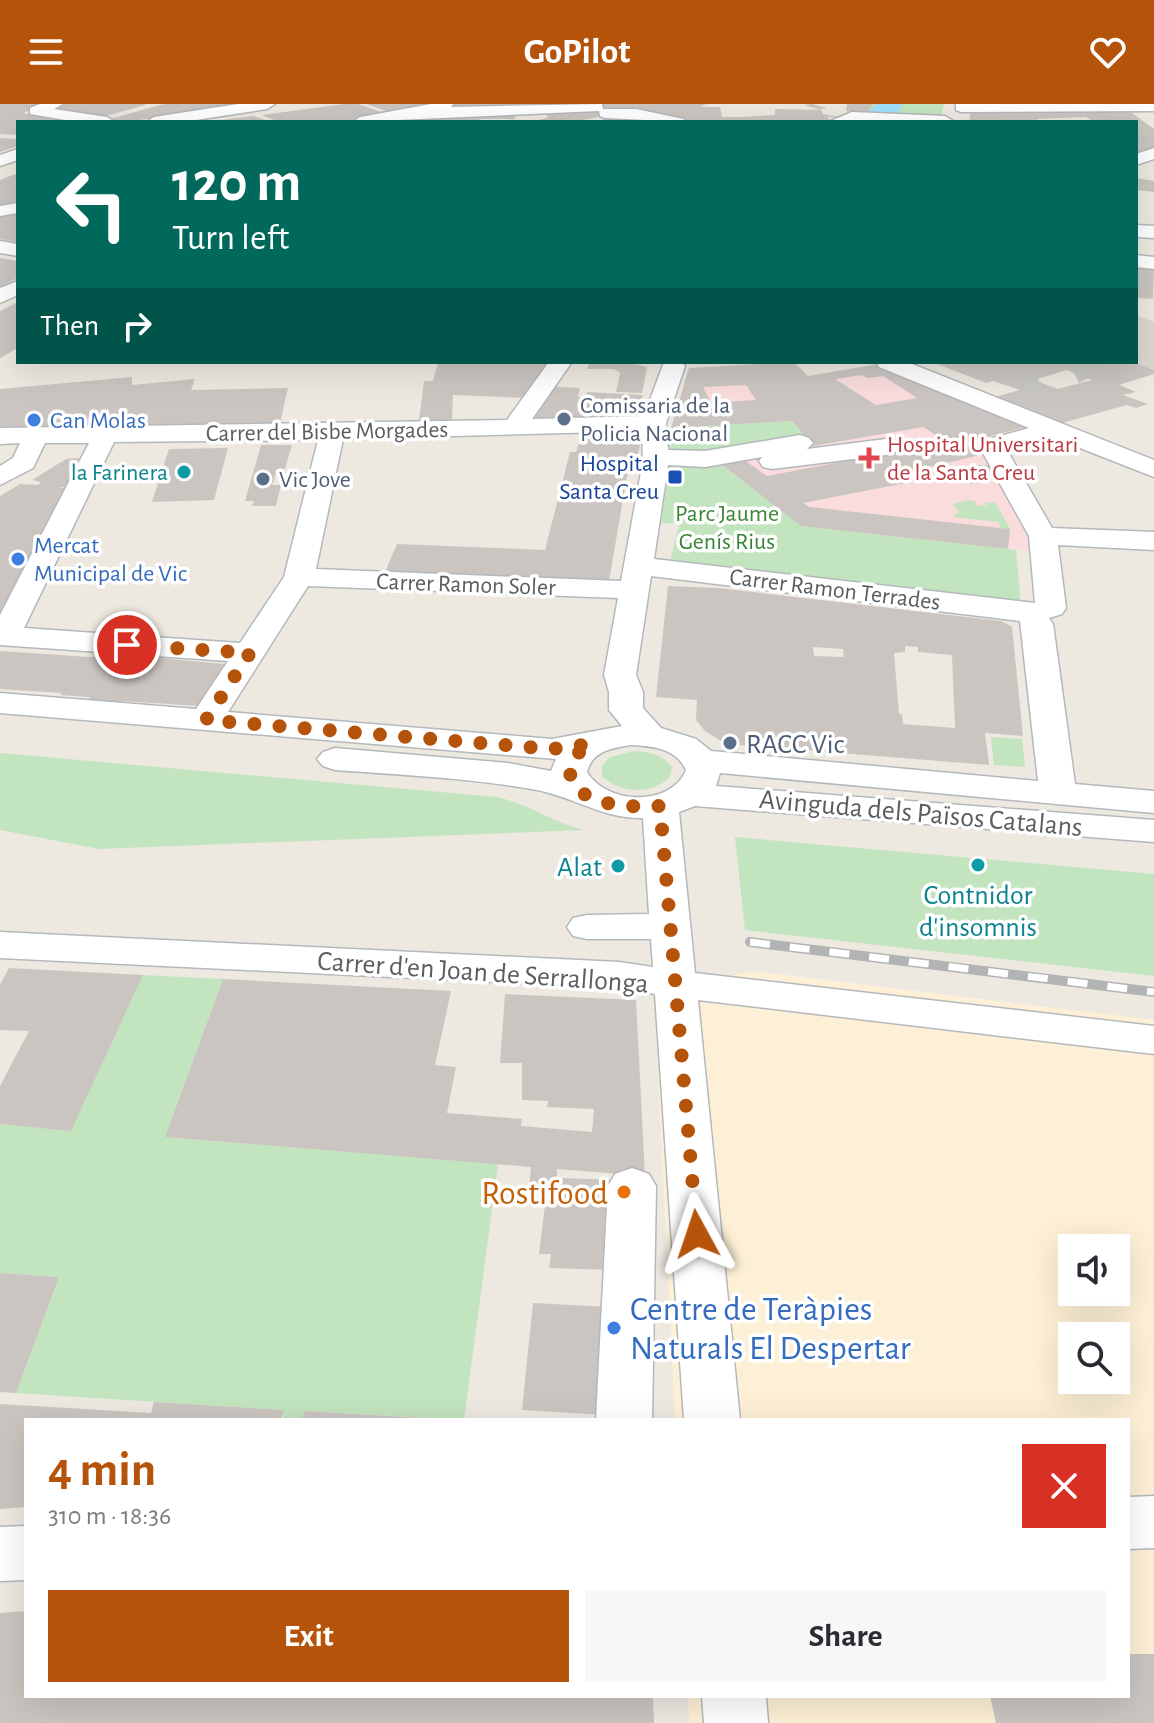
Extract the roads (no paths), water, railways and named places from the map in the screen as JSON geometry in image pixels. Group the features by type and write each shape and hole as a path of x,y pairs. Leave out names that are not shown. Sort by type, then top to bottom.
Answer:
{"street":[{"path":"55,104 35,111 95,120"},
{"path":"168,120 267,104"},
{"path":"393,119 445,104"},
{"path":"424,112 525,106 677,116"},
{"path":"961,111 1046,106 1154,106"},
{"path":"1136,107 1154,120"},
{"path":"242,109 270,120"},
{"path":"105,120 126,112"},
{"path":"844,114 931,120"},
{"path":"1139,170 1154,153"},
{"path":"514,427 560,364"},
{"path":"577,787 571,780 570,764 581,750 594,743 610,690 620,675 656,457 654,423 672,364"},
{"path":"892,364 1154,469"},
{"path":"982,398 1018,389"},
{"name":"Carrer del Bisbe Morgades","path":"0,436 332,432 654,423"},
{"path":"1055,428 992,446 1043,536 1037,624 1058,794"},
{"path":"206,720 299,577 332,432"},
{"path":"0,477 24,462 36,435"},
{"path":"105,435 2,635 250,653"},
{"path":"656,457 705,459 800,443"},
{"path":"752,451 767,462 886,447"},
{"path":"1043,536 1154,541"},
{"name":"Carrer Ramon Soler","path":"299,577 635,578"},
{"name":"Carrer Ramon Terrades","path":"635,578 1040,601"},
{"path":"620,675 626,692 626,710 649,735"},
{"path":"0,703 552,749 613,737 649,735 681,744 701,761 703,779 674,800 670,926 712,1418"},
{"name":"Avinguda dels Països Catalans","path":"0,729 508,774 577,787 604,802 622,806 674,800 1154,831"},
{"name":"Avinguda dels Països Catalans","path":"701,761 1154,802"},
{"path":"581,947 670,926"},
{"name":"Carrer d'en Joan de Serrallonga","path":"0,945 581,947 619,975 674,984 1154,1040"},
{"path":"624,1418 632,1186"},
{"path":"1130,1523 1154,1522"},
{"path":"0,1554 24,1553"},
{"path":"734,1698 736,1723"}],"waterway":[{"path":"882,120 874,115 888,112 890,104"}],"tunnel":[{"path":"1074,373 1091,364"},
{"path":"1018,389 1040,382"}],"railway":[{"path":"750,942 1154,992"}],"place":[{"name":"Comissaria de la Policia Nacional","path":"564,419"},
{"name":"Can Molas","path":"34,420"},
{"name":"Hospital Universitari de la Santa Creu","path":"869,458"},
{"name":"la Farinera","path":"184,472"},
{"name":"Hospital Santa Creu","path":"675,477"},
{"name":"Vic Jove","path":"263,479"},
{"name":"Mercat Municipal de Vic","path":"18,559"},
{"name":"RACC Vic","path":"730,743"},
{"name":"Contnidor d'insomnis","path":"978,865"},
{"name":"Alat","path":"618,866"},
{"name":"Rostifood","path":"624,1192"},
{"name":"Centre de Teràpies Naturals El Despertar","path":"614,1328"}],"park label":[{"name":"Parc Jaume Genís Rius","path":"727,527"}]}
